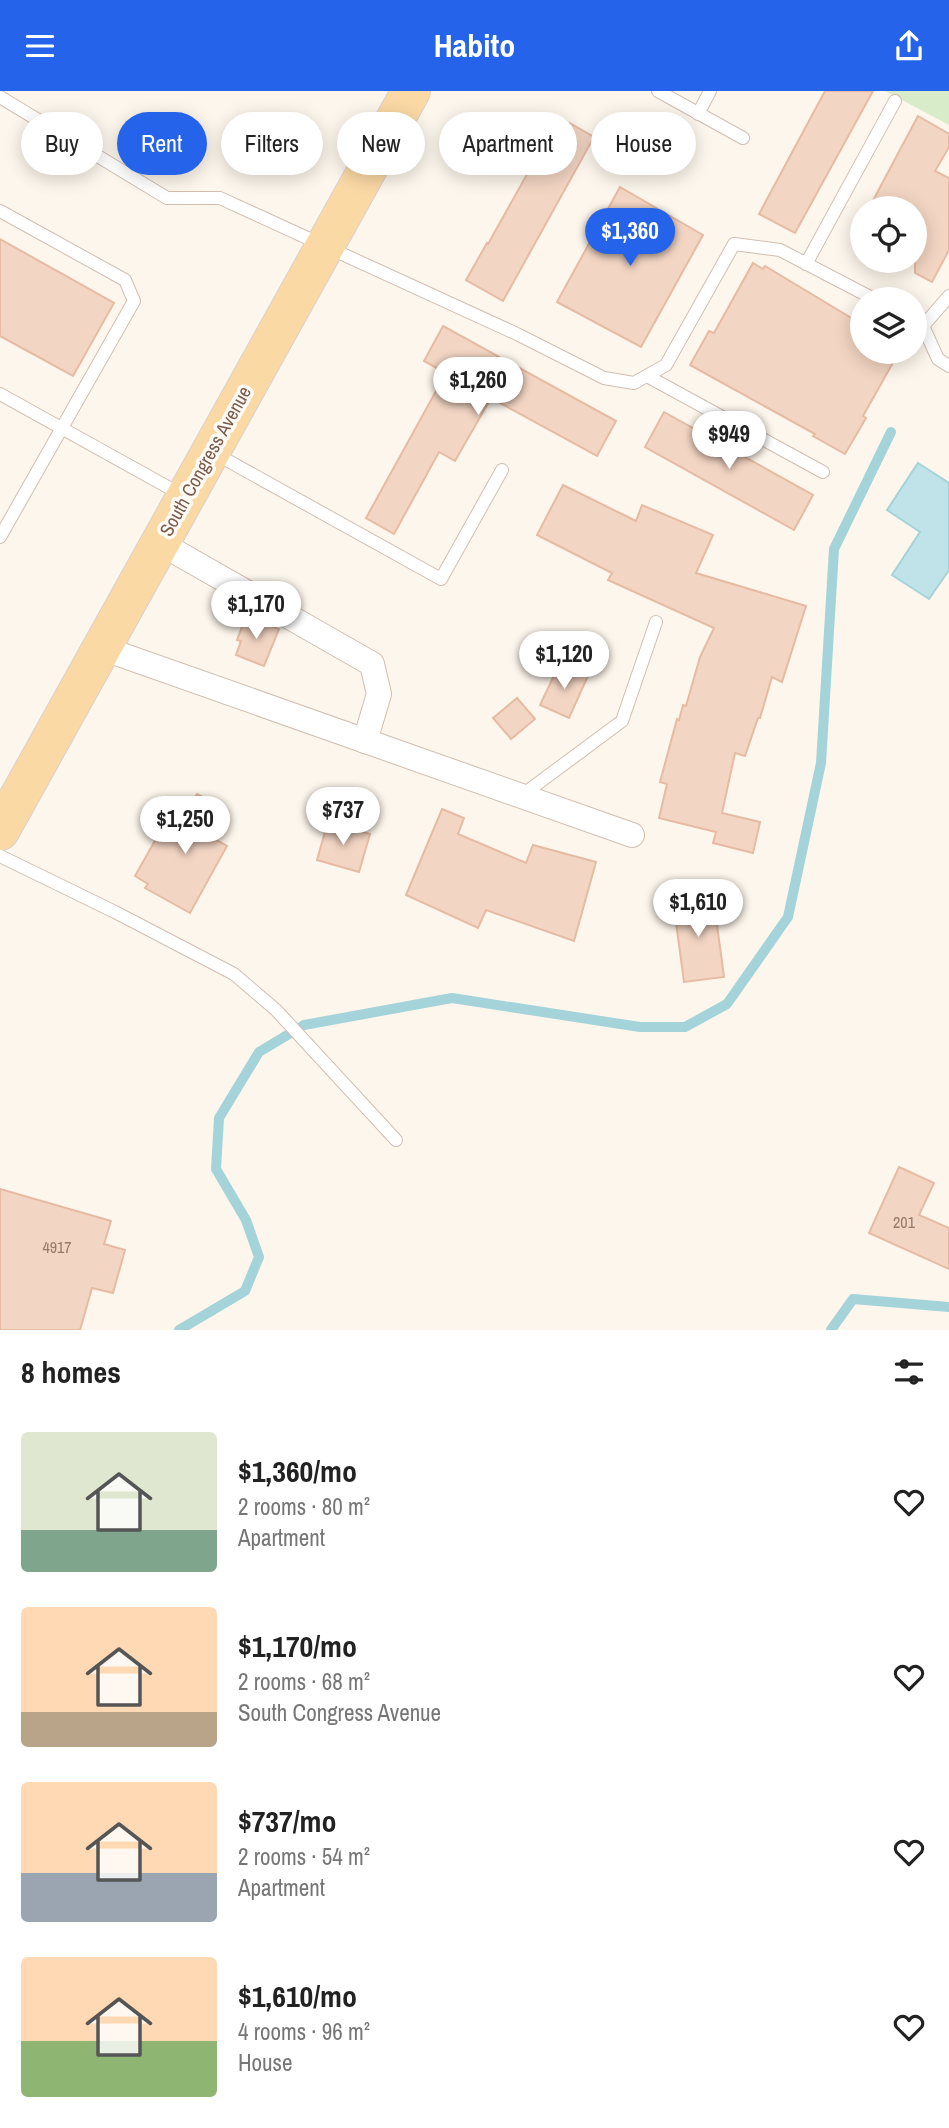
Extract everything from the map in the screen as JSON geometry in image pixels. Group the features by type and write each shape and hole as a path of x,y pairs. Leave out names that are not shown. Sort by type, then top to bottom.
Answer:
{"main road":[{"name":"South Congress Avenue","path":"0,831 411,91"}],"street":[{"path":"160,543 372,664 379,694 365,741"},
{"path":"102,648 632,835"}],"lane":[{"path":"658,91 743,138"},
{"path":"698,114 710,91"},
{"path":"0,97 167,198 220,198 517,334 604,378 634,383 666,365 734,244 780,250 851,287"},
{"path":"806,264 895,101"},
{"path":"0,211 125,280 134,301 0,537"},
{"path":"927,317 949,296"},
{"path":"927,339 938,359 949,366"},
{"path":"648,376 822,472"},
{"path":"0,394 186,497"},
{"path":"210,451 441,579 502,470"},
{"path":"521,796 622,721 656,622"},
{"path":"0,856 234,974 276,1010 396,1140"}],"green space":[{"path":"885,91 949,91 949,125"}],"water":[{"path":"918,463 949,483 949,570 929,599 892,575 920,532 887,510"}],"building":[{"path":"825,91 873,91 795,233 759,214"},
{"path":"918,116 949,134 949,147 935,171 949,178 949,250 932,282 915,273 927,273 927,196 875,196"},
{"path":"577,127 591,135 591,142 577,168"},
{"path":"527,175 573,175 503,301 466,280"},
{"path":"620,187 703,235 641,347 557,302"},
{"path":"0,239 114,303 73,376 0,336"},
{"path":"753,263 763,269 765,266 850,317 850,364 892,364 845,454 813,436 815,434 690,365 709,331 714,333"},
{"path":"443,326 616,421 597,456 491,398 455,461 439,452 394,534 366,518 446,373 424,361"},
{"path":"664,412 813,495 794,530 645,447"},
{"path":"563,485 636,521 642,505 713,535 696,573 806,606 782,682 772,677 745,756 735,753 722,813 760,822 753,853 713,843 716,832 659,818 667,784 660,782 677,719 679,720 683,705 686,706 700,657 714,628 608,580 612,573 537,535"},
{"path":"246,616 279,629 264,666 236,655 241,641 237,640"},
{"path":"560,663 588,676 569,718 540,705"},
{"path":"517,698 535,719 511,739 493,718"},
{"path":"197,794 228,811 213,838 227,846 190,913 145,888 148,884 135,876 161,830 173,837"},
{"path":"442,809 464,818 458,834 526,863 533,845 596,862 574,941 486,910 478,928 406,895"},
{"path":"328,821 370,834 359,872 317,860"},
{"path":"713,895 724,977 684,982 673,900"},
{"path":"899,1167 934,1183 919,1215 949,1228 949,1269 869,1233"},
{"path":"0,1189 111,1221 104,1244 125,1250 113,1293 92,1288 80,1330 0,1330"}],"waterway":[{"path":"179,1330 245,1291 259,1257 246,1220 216,1169 219,1118 259,1052 304,1025 452,998 640,1027 685,1027 727,1004 788,917 821,763 834,549 891,432"},
{"path":"831,1330 853,1299 949,1307"}]}
